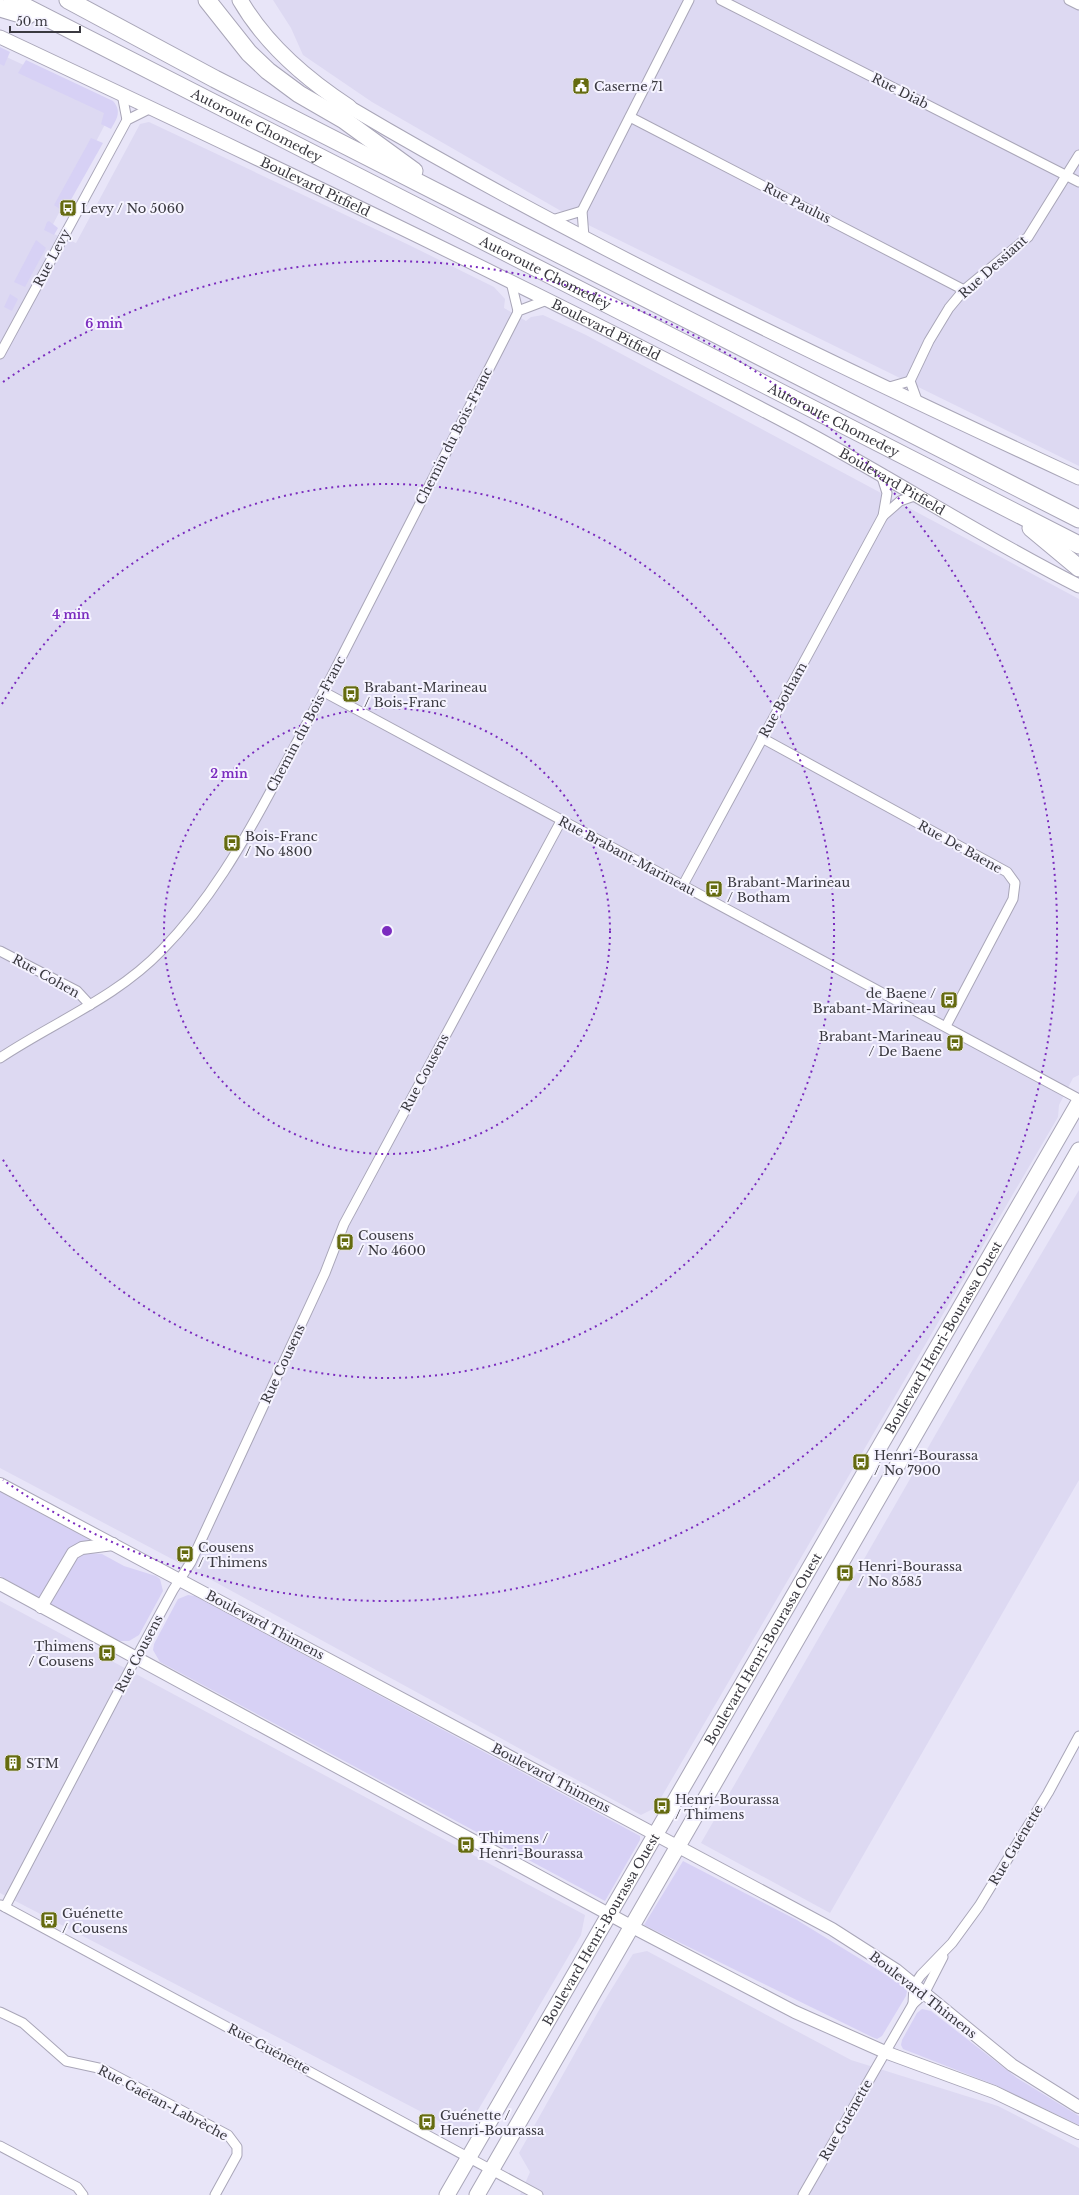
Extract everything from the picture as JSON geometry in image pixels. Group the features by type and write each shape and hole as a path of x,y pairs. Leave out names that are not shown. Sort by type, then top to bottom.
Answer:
{"highway":[{"name":"Autoroute Chomedey","path":"12,0 1079,545"},
{"name":"Autoroute Chomedey","path":"68,0 215,79 1075,517"},
{"path":"206,0 254,58 279,80 344,120 453,200"},
{"path":"218,0 234,34"},
{"path":"0,8 63,27"},
{"path":"1008,509 1079,568"}],"main road":[{"path":"240,0 254,22 281,53 316,84 349,107 464,173 584,237 886,388 1079,478"},
{"name":"Boulevard Pitfield","path":"0,37 358,206 511,282 789,424 881,474 983,534 1079,586"},
{"name":"Boulevard Henri-Bourassa Ouest","path":"447,2195 1079,1102"},
{"name":"Boulevard Henri-Bourassa Ouest","path":"477,2195 1079,1150"}],"street":[{"path":"584,237 582,211 689,0"},
{"name":"Rue Diab","path":"721,0 1079,182"},
{"path":"1069,0 1079,5"},
{"path":"122,94 127,120 151,108"},
{"name":"Rue Paulus","path":"630,117 964,290"},
{"name":"Rue Levy","path":"0,354 127,120"},
{"name":"Rue Dessiant","path":"910,381 936,328 964,290 1028,237 1079,155"},
{"path":"552,220 582,211"},
{"path":"511,282 518,311 546,300"},
{"name":"Chemin du Bois-Franc","path":"0,1058 90,1005 122,984 151,961 183,928 206,900 248,833 324,692 518,311"},
{"path":"886,388 910,381 918,403"},
{"name":"Rue Botham","path":"683,885 883,516 887,494 881,474"},
{"name":"Rue Botham","path":"883,516 900,501 917,495"},
{"name":"Rue Brabant-Marineau","path":"324,692 561,821 1079,1098"},
{"name":"Rue De Baene","path":"762,738 1007,872 1015,883 1013,899 946,1026"},
{"name":"Rue Cousens","path":"2,1906 136,1658 191,1562 325,1273 344,1224 561,821"},
{"name":"Rue Cohen","path":"0,951 77,991 90,1005"},
{"name":"Boulevard Thimens","path":"0,1484 832,1929 882,1960 1012,2065 1079,2107"},
{"path":"41,1607 73,1553 82,1548 113,1544"},
{"path":"0,1584 609,1914 795,2012 885,2052 989,2090 1079,2134"},
{"name":"Rue Guénette","path":"803,2195 913,2004 924,1994 948,1949 992,1886 1048,1793 1079,1736"},
{"name":"Rue Guénette","path":"2,1906 469,2156 538,2195"},
{"name":"Rue Guénette","path":"913,2004 914,1985 948,1949"},
{"name":"Rue Gaétan-Labrèche","path":"0,2012 23,2023 66,2061 103,2069 228,2135 237,2147 237,2155 215,2195"},
{"path":"0,2146 77,2187 83,2195"}],"shaded area":[{"path":"273,0 1079,0 1079,466 568,215 372,102 303,55 291,28"},
{"path":"0,47 10,52 4,66 0,64"},
{"path":"0,54 114,107 49,232 76,243 140,124 149,122 409,245 494,287 505,299 504,308 526,321 531,317 543,315 586,335 1079,599 1079,1075 1073,1078 1059,1105 1058,1117 655,1808 641,1815 206,1577 0,1468"},
{"path":"26,60 113,101 116,105 118,115 111,129 101,124 104,113 18,73"},
{"path":"91,138 103,143 64,212 54,205"},
{"path":"49,221 58,228 54,235 44,230 47,222"},
{"path":"36,240 46,248 25,287 14,282"},
{"path":"10,294 18,299 12,311 4,307"},
{"path":"1079,1190 1079,1480 830,1913 701,1843 972,1371"},
{"path":"0,1492 90,1540 87,1553 102,1554 124,1566 156,1576 160,1579 163,1591 139,1635 129,1641 117,1641 0,1576"},
{"path":"188,1595 195,1596 640,1836 640,1840 605,1901 160,1662 153,1650 154,1644 178,1599"},
{"path":"0,1601 585,1915 581,1935 464,2134 0,1893"},
{"path":"683,1861 797,1920 901,1984 907,1991 906,1996 882,2036 877,2039 872,2037 644,1925"},
{"path":"647,1951 851,2060 998,2106 1079,2148 1079,2195 520,2195 530,2172 519,2153 603,2003 633,1954"},
{"path":"922,2009 931,2011 1017,2078 1079,2116 1079,2125 995,2085 903,2049 901,2045 902,2040 917,2013"}],"place":[{"name":"Caserne 71","path":"581,86"},
{"name":"Levy / No 5060","path":"68,208"},
{"name":"Brabant-Marineau / Bois-Franc","path":"351,694"},
{"name":"Bois-Franc / No 4800","path":"232,843"},
{"name":"Brabant-Marineau / Botham","path":"714,889"},
{"name":"de Baene / Brabant-Marineau","path":"949,1000"},
{"name":"Brabant-Marineau / De Baene","path":"955,1043"},
{"name":"Cousens / No 4600","path":"345,1242"},
{"name":"Henri-Bourassa / No 7900","path":"861,1462"},
{"name":"Cousens / Thimens","path":"185,1554"},
{"name":"Henri-Bourassa / No 8585","path":"845,1573"},
{"name":"Thimens / Cousens","path":"107,1653"},
{"name":"STM","path":"13,1763"},
{"name":"Henri-Bourassa / Thimens","path":"662,1806"},
{"name":"Thimens / Henri-Bourassa","path":"466,1845"},
{"name":"Guénette / Cousens","path":"49,1920"},
{"name":"Guénette / Henri-Bourassa","path":"427,2122"}]}
